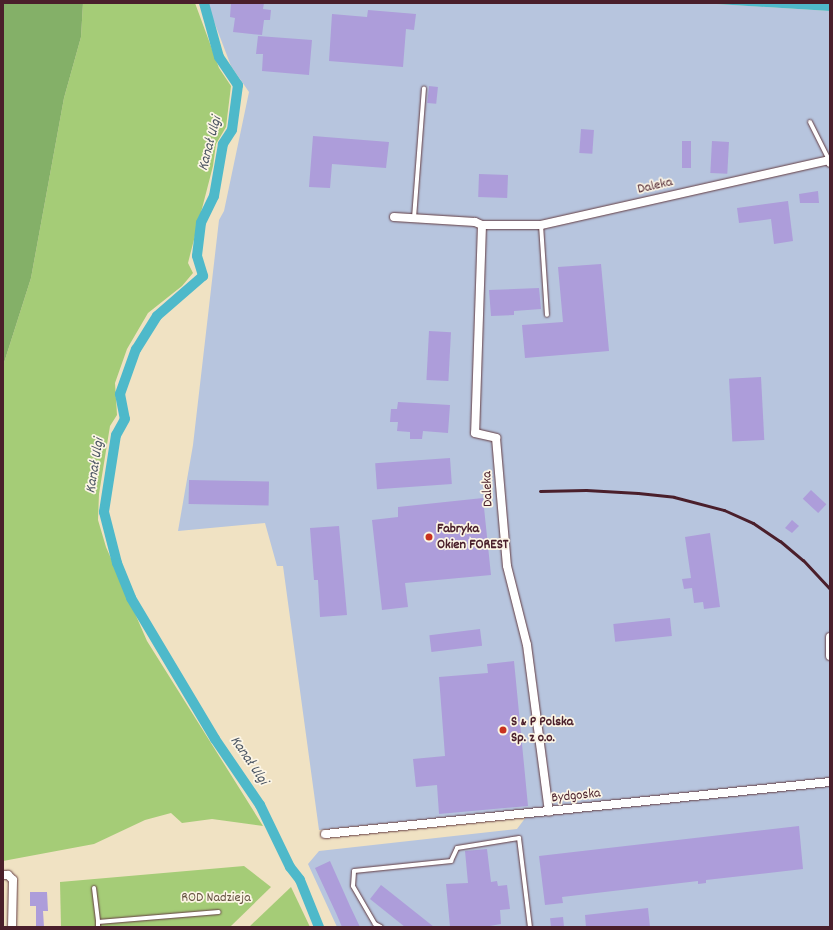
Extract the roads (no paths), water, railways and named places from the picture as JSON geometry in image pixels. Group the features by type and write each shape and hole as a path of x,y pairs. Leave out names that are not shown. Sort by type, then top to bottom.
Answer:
{"street":[{"name":"Daleka","path":"394,217 475,222 482,225 542,225 830,160"},
{"name":"Daleka","path":"482,225 475,432 496,438 507,566 527,644 549,812"},
{"path":"830,637 830,656"},
{"name":"Bydgoska","path":"325,834 830,782"},
{"path":"7,876 12,927"}],"lane":[{"path":"414,218 424,88"},
{"path":"810,122 830,160"},
{"path":"542,225 547,315"},
{"path":"381,927 375,924 353,886 354,871 451,861 457,848 519,838 530,927"},
{"path":"94,888 98,925 219,912"}],"water":[{"path":"701,3 830,3 830,11"}],"waterway":[{"name":"Kanał Ulgi","path":"204,3 219,57 238,85 232,130 223,144 214,196 201,223 197,256 203,276 157,316 136,349 120,394 125,419 116,435 104,512 117,563 131,598 215,739 260,805 290,867 300,880 319,927"}],"railway":[{"path":"540,491 586,490 638,493 674,497 724,510 753,523 780,541 803,560 830,589"}],"place":[{"name":"Fabryka Okien FOREST","path":"429,537"},
{"name":"S & P Polska Sp. z o.o.","path":"503,730"}],"park label":[{"name":"ROD Nadzieja","path":"216,898"}]}
